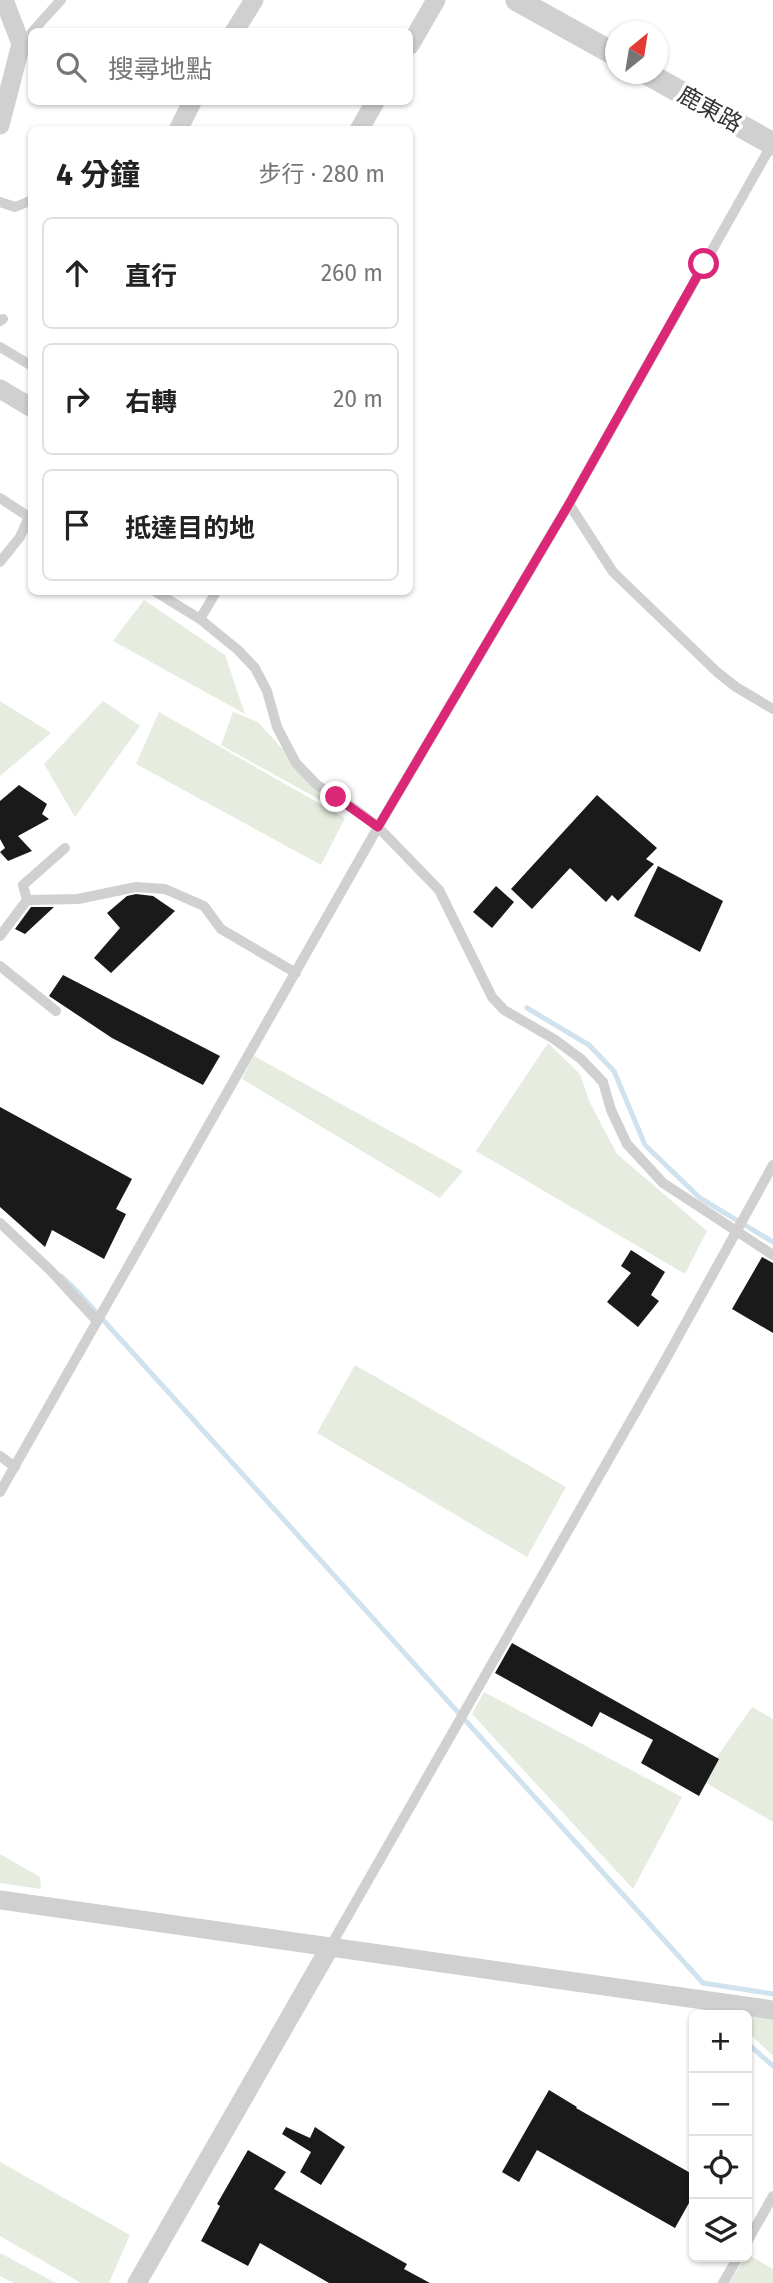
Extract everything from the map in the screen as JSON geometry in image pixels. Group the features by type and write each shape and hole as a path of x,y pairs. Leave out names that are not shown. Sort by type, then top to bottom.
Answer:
{"street":[{"path":"4,0 28,36"},
{"path":"236,28 254,0"},
{"path":"413,40 436,0"},
{"path":"517,0 605,49"},
{"path":"0,125 28,41"},
{"name":"鹿東路","path":"666,84 773,143"},
{"path":"181,126 191,105"},
{"path":"361,126 373,105"},
{"path":"0,389 28,406"},
{"path":"0,1900 773,2010"},
{"path":"136,2283 330,1947"}],"lane":[{"path":"37,28 61,0"},
{"path":"0,1492 378,827 569,504 773,143"},
{"path":"0,202 15,207 28,202"},
{"path":"0,347 28,364"},
{"path":"0,498 28,517"},
{"path":"569,504 613,572 717,671 736,687 773,709"},
{"path":"0,562 20,537 28,522"},
{"path":"161,595 200,619 238,650 255,668 267,691 277,727 296,763 317,785 378,827 439,890 492,997 504,1010 554,1039 581,1059 603,1082 611,1110 627,1144 643,1163 663,1183 734,1232 773,1255"},
{"path":"200,619 214,595"},
{"path":"27,900 23,885 65,848"},
{"path":"27,900 78,899 136,887 165,889 204,906 221,929 296,974"},
{"path":"0,936 27,900"},
{"path":"0,966 55,1011"},
{"path":"330,1947 662,1366 773,1165"},
{"path":"0,1223 51,1271 97,1321"},
{"path":"0,1456 15,1467"},
{"path":"752,2233 773,2196"},
{"path":"723,2283 735,2262"}],"shaded area":[{"path":"144,600 225,655 245,714 113,641"},
{"path":"0,701 51,733 0,776"},
{"path":"103,701 140,726 75,817 44,764"},
{"path":"159,712 345,818 321,865 136,764"},
{"path":"233,712 258,722 338,810 221,745"},
{"path":"548,1043 580,1074 590,1103 617,1154 707,1231 685,1274 476,1151"},
{"path":"254,1056 463,1171 440,1198 242,1079"},
{"path":"355,1365 566,1487 527,1557 317,1433"},
{"path":"484,1692 682,1797 633,1889 472,1714"},
{"path":"752,1707 773,1719 773,1822 701,1780"},
{"path":"0,1854 40,1877 41,1889 0,1883"},
{"path":"752,2016 773,2018 773,2056 752,2036"},
{"path":"0,2162 130,2235 109,2283 81,2283 0,2236"},
{"path":"0,2253 56,2283 14,2283 0,2276"},
{"path":"752,2257 773,2269 773,2283 729,2283 742,2262 752,2262"}],"building":[{"path":"19,785 47,804 42,814 49,819 18,836 32,851 8,861 0,852 5,848 0,839 0,801"},
{"path":"597,795 657,848 646,859 654,864 618,901 612,895 606,902 570,868 532,909 511,889"},
{"path":"658,866 723,901 700,952 634,916"},
{"path":"496,886 514,902 492,928 473,912"},
{"path":"127,896 153,896 175,911 111,973 94,958 120,928 107,913"},
{"path":"31,907 54,907 25,934 15,929"},
{"path":"63,975 220,1056 203,1085 112,1038 49,996"},
{"path":"0,1107 132,1179 116,1209 126,1214 104,1259 52,1230 45,1247 0,1207"},
{"path":"631,1250 665,1272 651,1295 659,1301 638,1327 607,1302 631,1273 621,1266"},
{"path":"762,1257 773,1263 773,1333 732,1309"},
{"path":"512,1643 719,1759 699,1796 641,1763 653,1740 600,1712 592,1727 495,1673"},
{"path":"549,2090 689,2172 689,2203 675,2228 537,2150 519,2182 502,2172"},
{"path":"286,2127 310,2138 315,2127 345,2147 321,2185 300,2172 311,2152 282,2134"},
{"path":"248,2150 286,2172 274,2189 407,2264 404,2269 430,2283 329,2283 260,2243 248,2266 201,2241 220,2206 217,2204"}],"waterway":[{"path":"527,1008 589,1045 614,1071 645,1145 700,1198 773,1242"},
{"path":"61,1276 703,1983 773,1994"},
{"path":"752,2047 773,2066"}],"route":[{"path":"336,797 378,827 569,504 704,264"}]}
